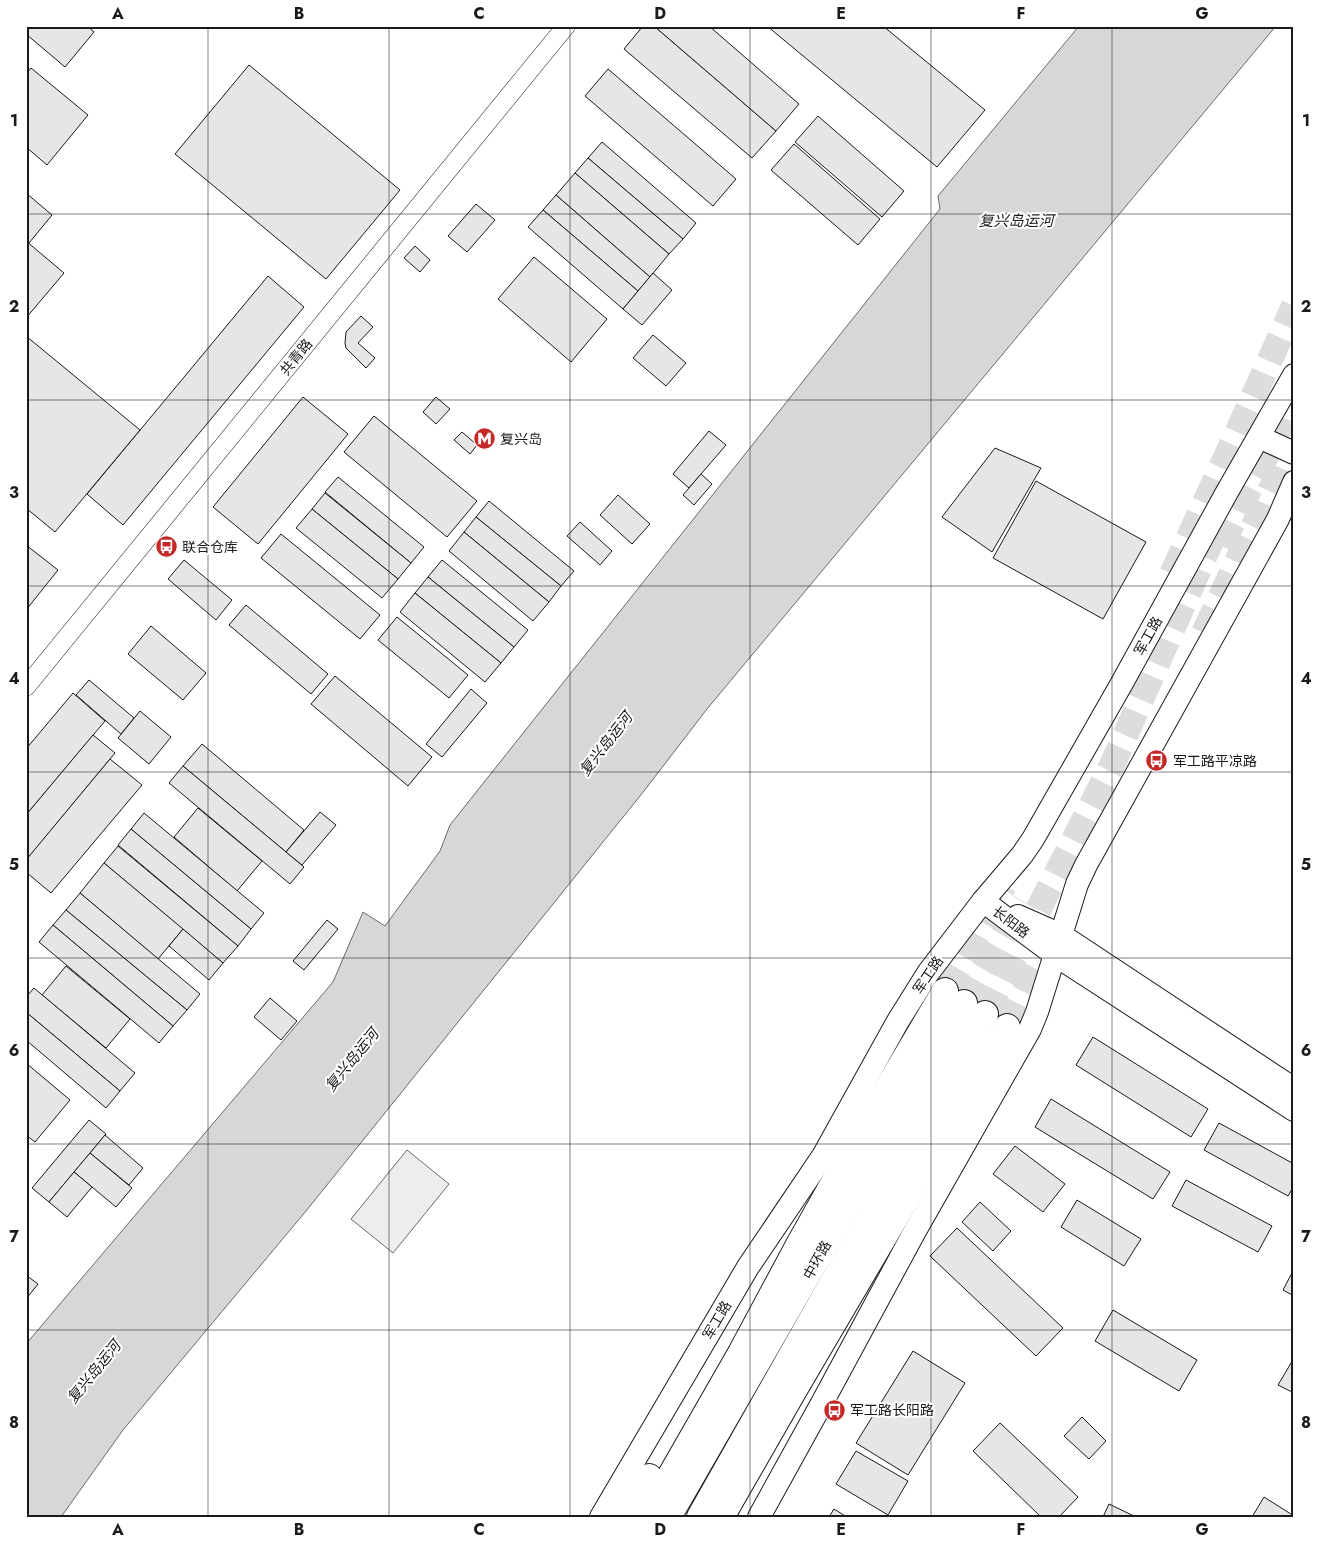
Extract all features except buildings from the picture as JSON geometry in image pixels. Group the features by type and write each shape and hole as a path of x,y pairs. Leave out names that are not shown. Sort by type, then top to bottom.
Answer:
{"highway":[{"path":"646,1517 741,1353 876,1108 975,1009"},
{"path":"732,1517 975,1009"},
{"name":"中环路","path":"668,1517 759,1363 897,1118 975,1009"},
{"name":"中环路","path":"700,1517 975,1009"},
{"path":"625,1517 730,1344 800,1243"},
{"path":"721,1517 795,1388"}],"main road":[{"name":"军工路","path":"601,1517 748,1267 823,1156 928,973 1033,840 1294,375"},
{"path":"1259,437 1294,453"},
{"path":"759,1517 915,1230 1030,1030 1077,884 1086,865 1278,519 1294,482"},
{"name":"长阳路","path":"983,901 1294,1089"},
{"name":"长阳路","path":"1058,945 1294,1110"}],"street":[{"name":"共青路","path":"26,688 566,26"}],"shaded area":[{"path":"407,1150 449,1184 393,1253 351,1219"}],"water":[{"name":"复兴岛运河","path":"1079,26 1276,26 707,709 644,791 306,1211 123,1430 61,1517 26,1517 26,1344 333,982 363,912 385,926 440,851 450,825 940,209 938,196"}],"tunnel":[{"path":"1172,574 1294,306"},
{"path":"1221,546 1294,399"},
{"path":"1204,633 1294,440"},
{"path":"985,1014 1113,763 1220,521"},
{"path":"945,991 1004,885"},
{"path":"964,1003 1023,901"},
{"path":"1007,1027 1057,927"}],"place":[{"name":"复兴岛","path":"484,439"},
{"name":"联合仓库","path":"166,547"},
{"name":"军工路平凉路","path":"1157,761"},
{"name":"军工路长阳路","path":"834,1410"}]}
